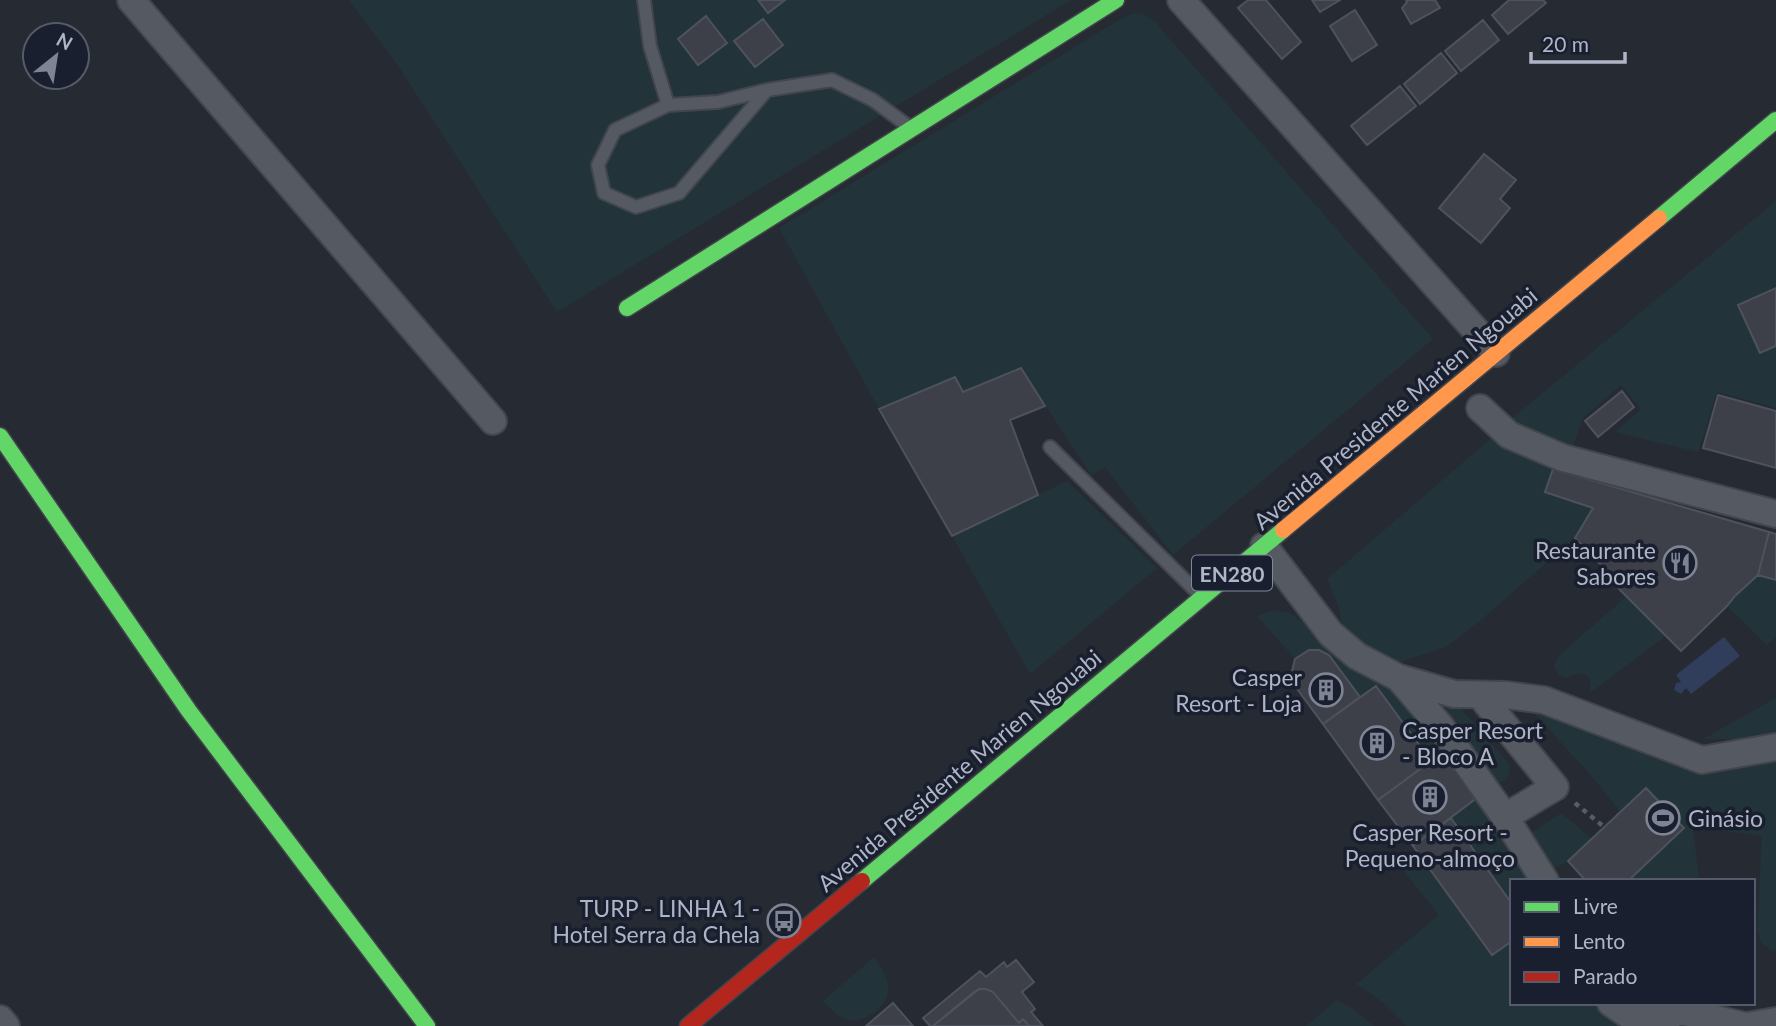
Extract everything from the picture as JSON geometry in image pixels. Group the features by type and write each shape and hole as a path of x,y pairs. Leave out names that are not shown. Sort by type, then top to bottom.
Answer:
{"main road":[{"path":"627,308 1116,0"},
{"name":"Avenida Presidente Marien Ngouabi","path":"688,1026 1776,120"},
{"path":"0,436 189,711 427,1026"}],"street":[{"path":"131,0 493,421"},
{"path":"1181,0 1496,353"},
{"path":"1480,408 1509,435 1563,458 1776,514"},
{"path":"1264,546 1331,635 1357,656 1399,678 1454,694 1506,695 1544,701 1702,760 1776,747"},
{"path":"1399,678 1441,727 1506,817 1544,879"},
{"path":"1480,695 1555,787 1506,817"},
{"path":"1614,1005 1633,1018 1664,1017 1681,1011 1746,1026 1776,1021"},
{"path":"0,1019 6,1026"}],"lane":[{"path":"644,0 650,46 668,105"},
{"path":"767,90 679,193 636,207 604,193 598,165 615,130 668,105 718,102 767,90 832,80 873,100 911,128"},
{"path":"1051,447 1202,598"}],"path":[{"path":"1584,574 1595,586"},
{"path":"1555,787 1604,827"}],"shaded area":[{"path":"349,0 1071,0 557,312 395,61"},
{"path":"1135,13 1144,14 1155,22 1433,339 1173,555 1105,467 1091,475 1021,368 963,392 955,377 879,409 779,228 1122,18"},
{"path":"1776,201 1776,408 1717,392 1698,452 1615,432 1641,409 1621,385 1582,419 1572,451 1505,424"},
{"path":"1495,435 1553,469 1545,492 1593,508 1582,532 1446,647 1400,662 1363,646 1354,633 1343,627 1337,602 1327,579"},
{"path":"1067,481 1157,568 1030,674 952,536"},
{"path":"1758,575 1776,580 1776,637 1767,645 1727,606"},
{"path":"1627,596 1666,636 1590,693 1588,677 1583,673 1566,678 1559,675 1554,667 1557,659"},
{"path":"1273,610 1289,613 1388,677 1444,752 1431,761 1376,686 1360,697 1338,666 1324,653 1309,650 1295,659 1257,616"},
{"path":"1776,698 1776,733 1750,739 1703,739"},
{"path":"1449,705 1456,705 1464,712 1509,764 1508,777 1498,784 1488,779 1444,712"},
{"path":"1531,706 1684,758 1776,757 1776,950 1772,951 1762,943 1757,931 1762,836 1693,827 1699,879 1628,879 1646,788 1620,812 1589,773 1532,711"},
{"path":"1482,794 1549,879 1510,879 1510,901 1451,818"},
{"path":"1561,813 1592,839 1568,861 1553,869 1528,835"},
{"path":"1420,857 1491,955 1510,942 1510,1005 1721,1005 1744,1012 1746,1026 1406,1026 1383,1003 1356,984 1439,915 1403,870"},
{"path":"874,957 887,980 888,994 885,1001 880,1008 864,1018 843,1018 823,1001"},
{"path":"1337,1000 1353,1009 1374,1026 1306,1026"}],"water":[{"path":"1724,637 1740,656 1691,694 1686,688 1681,694 1674,690 1676,683 1681,682 1676,675"}],"building":[{"path":"758,0 785,0 768,13"},
{"path":"1248,0 1266,0 1301,42 1282,59 1238,8"},
{"path":"1312,0 1340,0 1320,12"},
{"path":"1406,0 1435,0 1440,8 1411,24 1402,8"},
{"path":"1509,0 1543,0 1546,3 1508,34 1492,15"},
{"path":"1355,10 1377,45 1352,61 1330,26"},
{"path":"706,16 727,43 698,65 678,39"},
{"path":"763,19 783,45 755,67 734,41"},
{"path":"1483,20 1499,40 1461,71 1445,51"},
{"path":"1441,53 1457,73 1420,104 1404,84"},
{"path":"1400,86 1416,106 1367,145 1351,126"},
{"path":"1484,154 1516,180 1500,199 1510,208 1481,243 1439,208"},
{"path":"1776,288 1776,346 1760,353 1738,305"},
{"path":"1021,368 1045,406 1010,420 1038,495 952,536 879,409 955,377 963,392"},
{"path":"1622,391 1634,407 1598,437 1585,421"},
{"path":"1718,395 1776,411 1776,468 1703,448"},
{"name":"Restaurante Sabores","path":"1553,469 1769,532 1758,575 1681,651 1612,582 1609,573 1575,538 1593,508 1545,492"},
{"path":"1769,532 1776,534 1776,580 1758,575"},
{"name":"Casper Resort - Loja","path":"1309,650 1319,650 1329,655 1360,697 1323,724 1292,682 1295,659"},
{"name":"Casper Resort - Bloco A","path":"1376,686 1431,761 1378,800 1323,724"},
{"name":"Casper Resort - Pequeno-almoço","path":"1449,748 1482,794 1413,846 1378,800"},
{"path":"1646,788 1684,828 1630,879 1584,879 1568,861"},
{"name":"Casper Resort - Bloco A","path":"1451,818 1510,901 1510,942 1492,955 1413,846"},
{"path":"1016,960 1034,982 1022,992 1035,1009 1031,1012 1043,1026 1029,1026 1023,1019 1019,1023 993,992 986,989 974,992 933,1026 923,1018 980,971 986,977 1004,962 1007,967"},
{"path":"979,989 993,992 1019,1023 1023,1019 1029,1026 933,1026"},
{"path":"893,1003 913,1026 866,1026"}],"traffic: fast":[{"path":"627,308 1116,0"},
{"path":"1659,218 1776,120"},
{"path":"0,436 189,711 427,1026"},
{"path":"862,881 1283,530"}],"traffic: slow":[{"path":"1283,530 1659,218"}],"traffic: jam":[{"path":"688,1026 862,881"}],"place":[{"name":"Restaurante Sabores","path":"1680,563"},
{"name":"Casper Resort - Loja","path":"1326,690"},
{"name":"Casper Resort - Bloco A","path":"1377,743"},
{"name":"Casper Resort - Pequeno-almoço","path":"1430,797"},
{"name":"Ginásio","path":"1663,818"},
{"name":"TURP - LINHA 1 - Hotel Serra da Chela","path":"784,921"}]}
